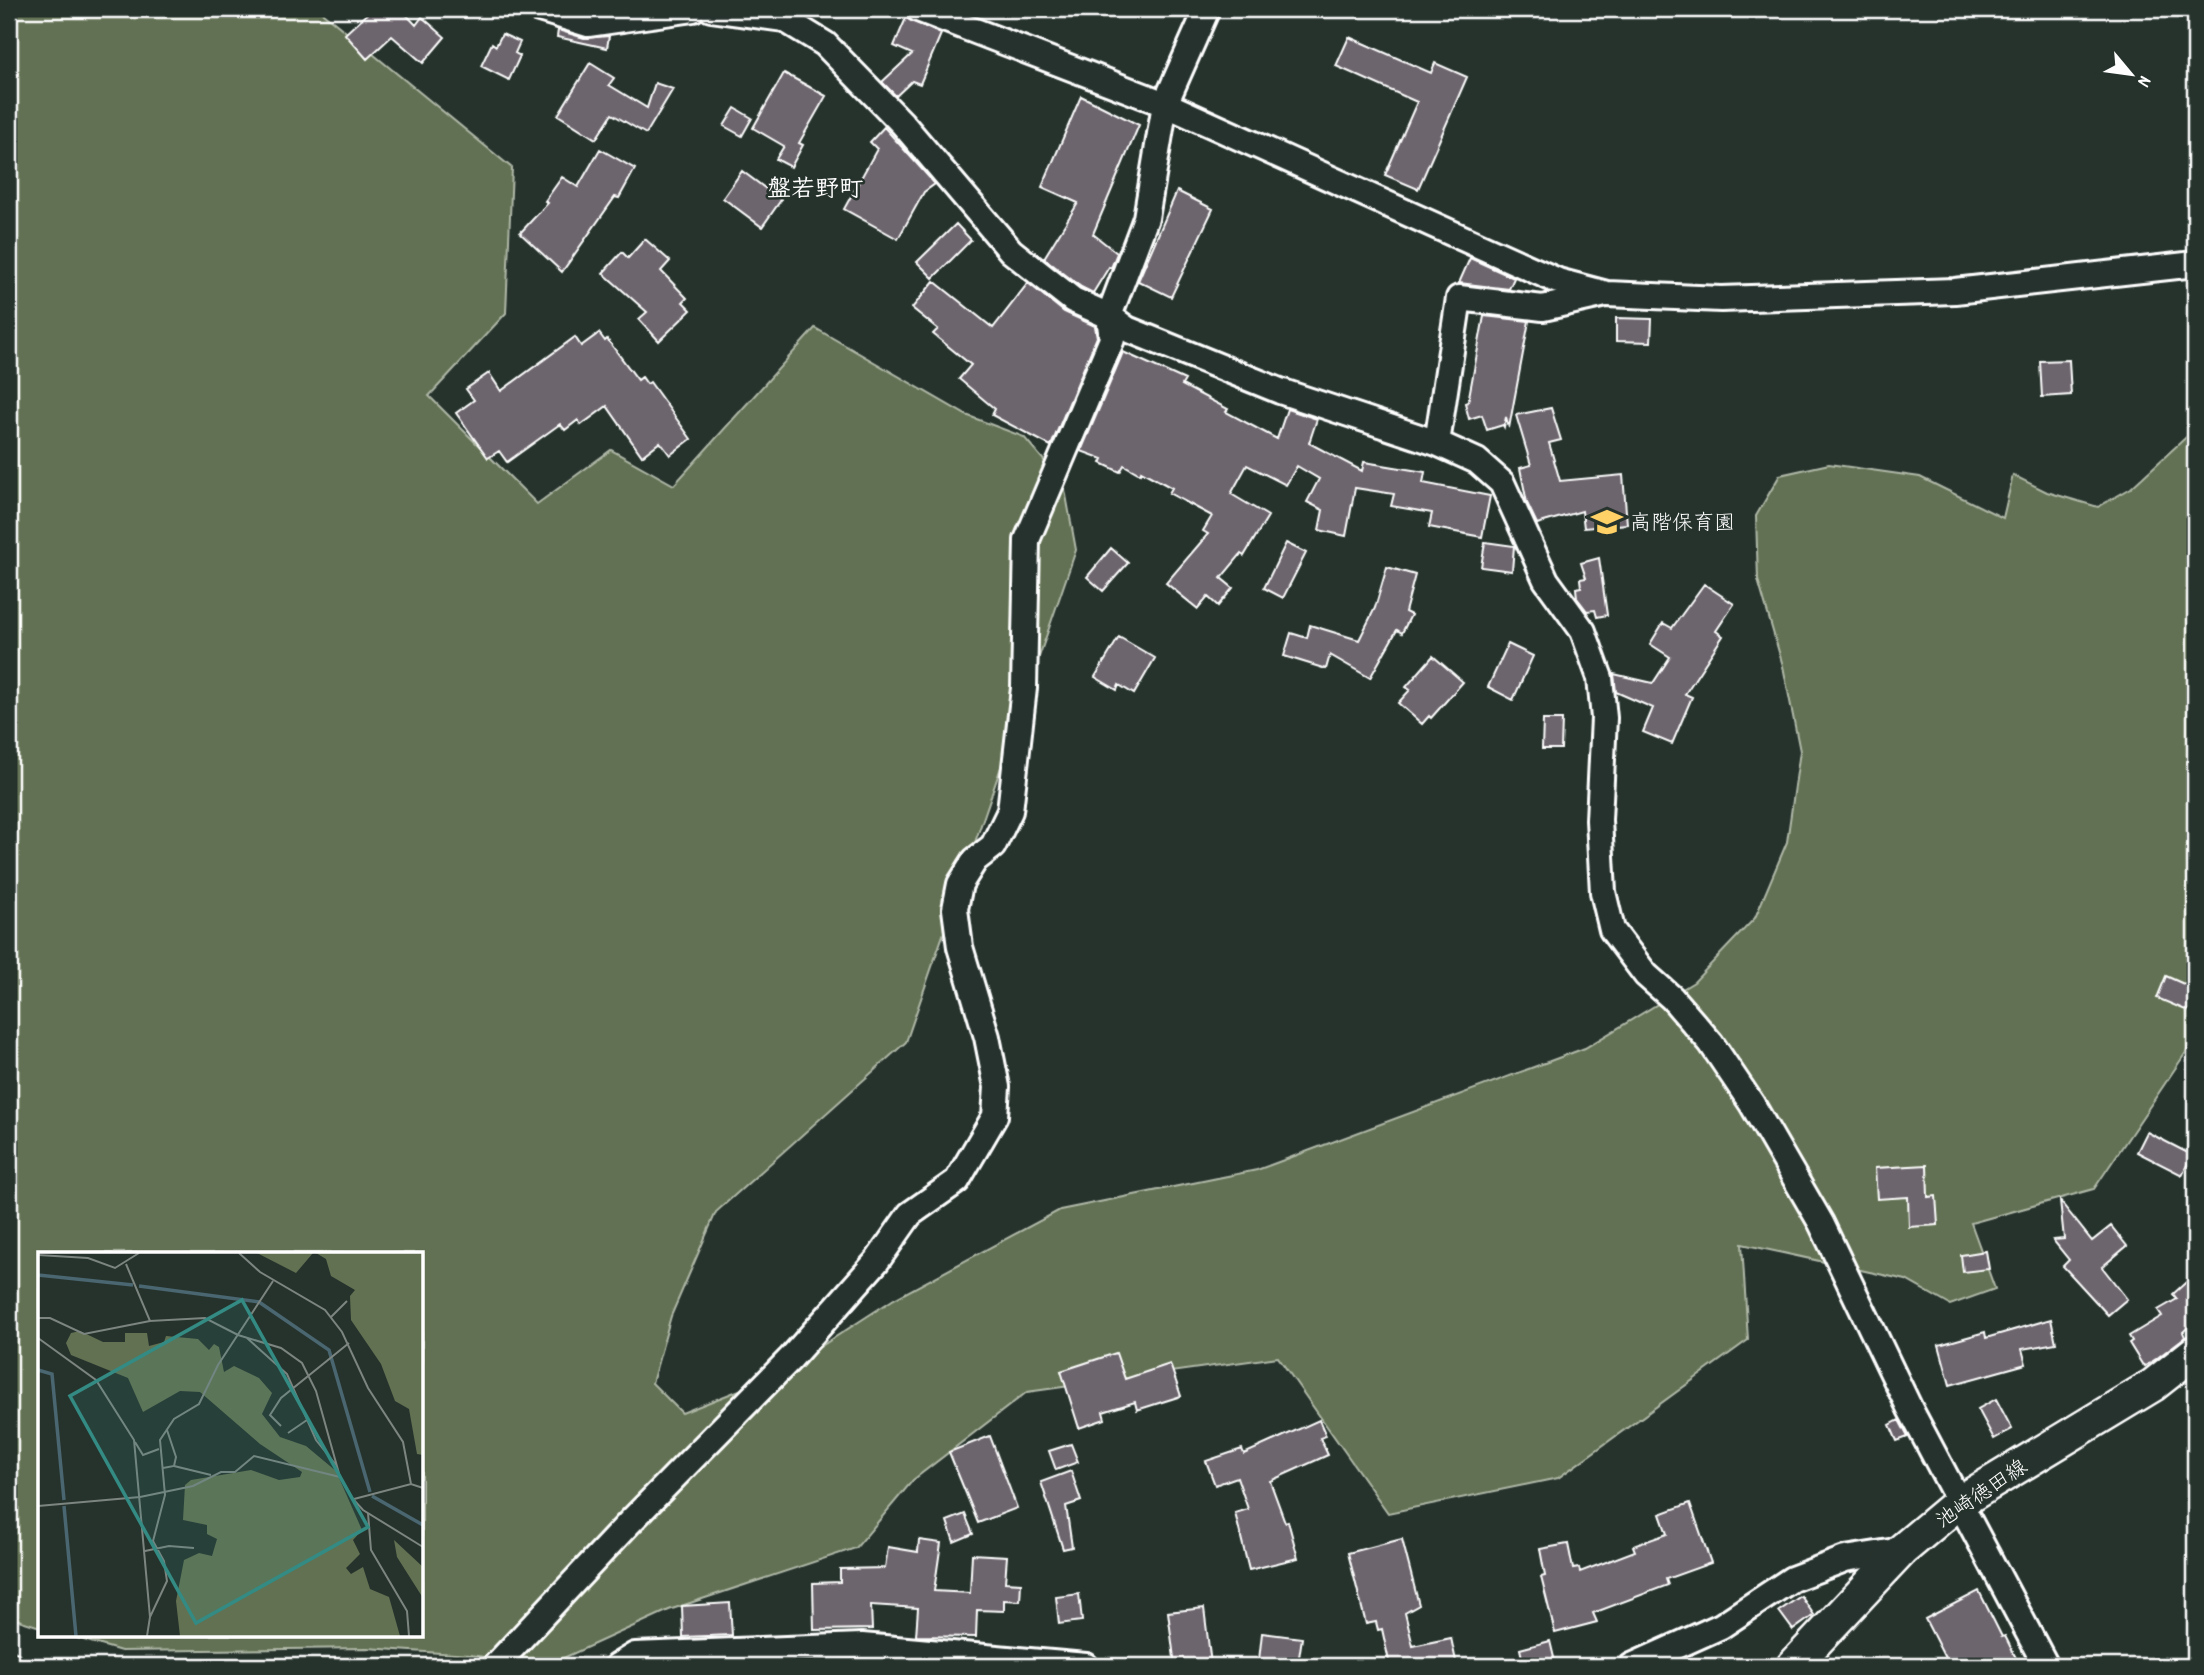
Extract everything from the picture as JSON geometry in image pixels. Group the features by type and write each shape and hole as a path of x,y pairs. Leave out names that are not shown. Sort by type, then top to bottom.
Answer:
{"main road":[{"name":"池崎徳田線","path":"1793,1666 1902,1550 1958,1503 2153,1385 2195,1352"}],"street":[{"path":"539,9 588,24 693,9"},
{"path":"711,9 784,19 825,44 902,123 1011,251 1073,300 1109,316 1127,329 1280,391 1437,443 1477,460 1502,484 1546,580 1583,631 1600,678 1604,718 1598,820 1603,892 1612,930 1646,975 1672,998 1711,1043 1752,1104 1821,1223 1910,1409 2046,1666"},
{"path":"918,9 1165,104 1558,281 1607,294 1721,299 1955,291 2195,264"},
{"path":"495,1666 791,1358 877,1261 910,1214 957,1181 995,1116 997,1087 987,1037 960,947 955,909 960,884 975,860 993,846 1010,811 1024,688 1027,540 1112,340 1109,316 1146,218 1165,104 1207,9"},
{"path":"1437,443 1459,298 1542,308 1607,294"},
{"path":"1632,1666 1721,1626 1793,1579 1845,1559 1902,1550"},
{"path":"617,1666 635,1655 862,1646 1086,1666"}],"green space":[{"path":"9,9 318,9 512,168 506,313 429,396 537,504 611,450 674,485 815,328 966,415 1024,437 1064,484 1076,550 906,1042 716,1212 671,1316 652,1383 682,1413 775,1376 894,1299 1060,1210 1257,1170 1585,1048 1694,982 1755,918 1787,842 1800,751 1783,666 1758,580 1756,516 1780,475 1829,464 1920,477 2003,518 2013,475 2047,492 2098,507 2131,488 2195,429 2195,1039 2094,1189 1971,1223 1995,1289 1950,1305 1906,1280 1742,1244 1748,1340 1558,1478 1388,1513 1278,1357 1027,1392 913,1480 856,1548 669,1610 546,1666 470,1655 367,1648 121,1651 70,1636 424,1636 424,1252 38,1252 38,1626 9,1617"}],"building":[{"path":"372,9 401,9 416,25 422,17 445,37 423,63 392,36 367,59 345,34"},
{"path":"906,18 941,34 920,84 912,81 896,96 882,82 912,54 894,46"},
{"path":"558,30 584,38 609,36 607,48 557,37"},
{"path":"502,34 520,42 515,53 520,56 509,80 481,66 492,43 496,46"},
{"path":"1349,37 1431,73 1435,63 1467,77 1418,189 1385,175 1417,102 1336,66"},
{"path":"590,63 614,78 609,85 647,108 655,83 673,89 646,134 612,114 596,139 558,115"},
{"path":"784,73 826,96 799,143 803,145 791,167 776,159 784,146 753,128"},
{"path":"1081,96 1139,125 1093,234 1117,253 1111,268 1109,267 1093,293 1044,258 1078,203 1042,187"},
{"path":"735,108 752,118 742,136 724,126"},
{"path":"884,127 935,184 924,192 898,239 844,209 877,149 870,142"},
{"path":"600,149 635,169 619,198 615,197 562,272 520,233 548,203 545,201 562,177 578,187"},
{"path":"742,171 781,200 762,227 723,198"},
{"path":"1177,191 1213,209 1171,297 1138,281"},
{"path":"956,224 971,240 933,278 917,262"},
{"path":"645,239 670,261 661,271 687,298 683,302 691,310 659,341 639,319 647,312 603,273 622,252 628,258"},
{"path":"1470,258 1514,278 1509,289 1459,283"},
{"path":"934,281 993,328 1028,283 1064,312 1095,326 1097,337 1051,446 992,415 995,409 959,379 971,365 933,334 938,329 912,308"},
{"path":"1484,316 1529,321 1509,428 1506,417 1504,427 1503,425 1487,430 1482,415 1469,419 1465,403 1468,402"},
{"path":"1616,318 1652,319 1651,342 1616,341"},
{"path":"599,333 605,341 607,339 638,380 642,377 647,384 650,382 691,439 670,455 660,442 642,456 607,406 581,425 578,420 565,430 560,424 507,462 499,451 488,458 456,413 474,400 466,389 489,373 501,391 575,337 581,346"},
{"path":"1123,352 1185,380 1182,385 1277,439 1287,409 1317,419 1309,443 1362,471 1364,462 1425,472 1423,483 1490,496 1482,537 1429,527 1432,513 1391,506 1394,494 1355,488 1346,536 1319,530 1323,510 1307,502 1319,479 1297,466 1286,485 1247,465 1231,494 1268,516 1244,556 1241,554 1221,578 1233,588 1218,606 1208,597 1198,609 1166,583 1208,534 1203,531 1212,516 1169,493 1172,488 1141,471 1140,474 1124,465 1120,472 1101,463 1103,459 1081,451"},
{"path":"2069,360 2071,395 2042,397 2040,361"},
{"path":"1551,408 1561,440 1549,443 1560,481 1623,475 1627,524 1584,528 1582,511 1537,524 1527,503 1520,468 1531,465 1516,415"},
{"path":"1485,542 1514,546 1512,571 1481,567"},
{"path":"1286,543 1306,553 1283,598 1264,588"},
{"path":"1111,548 1128,563 1103,591 1087,577"},
{"path":"1599,558 1607,615 1597,617 1595,610 1587,611 1577,598 1576,588 1581,587 1580,579 1586,578 1581,563"},
{"path":"1387,567 1415,575 1405,612 1411,615 1402,633 1397,630 1370,678 1330,655 1326,669 1284,656 1291,633 1307,638 1310,625 1359,640 1375,608"},
{"path":"1704,584 1734,604 1716,631 1723,636 1685,694 1692,697 1672,744 1643,732 1653,708 1616,692 1614,674 1653,683 1670,657 1650,644 1663,623 1672,628"},
{"path":"1119,637 1155,658 1134,694 1119,685 1117,690 1095,677"},
{"path":"1508,644 1533,656 1513,700 1488,687"},
{"path":"1433,656 1463,682 1431,718 1429,716 1422,724 1398,703 1410,690 1406,687"},
{"path":"1543,720 1562,720 1561,749 1542,749"},
{"path":"2166,976 2195,989 2195,1014 2157,998"},
{"path":"2147,1132 2192,1155 2182,1175 2137,1152"},
{"path":"1927,1165 1928,1197 1936,1196 1938,1225 1909,1227 1908,1197 1877,1199 1875,1168"},
{"path":"2060,1201 2092,1241 2111,1226 2127,1246 2102,1267 2127,1299 2108,1315 2063,1266 2069,1260 2053,1240 2064,1239"},
{"path":"1986,1251 1989,1269 1963,1272 1961,1255"},
{"path":"2195,1274 2195,1321 2183,1332 2185,1337 2145,1366 2129,1343 2132,1341 2129,1336 2162,1316 2158,1310 2177,1299 2173,1294"},
{"path":"2051,1319 2056,1343 2022,1349 2026,1364 1950,1385 1939,1345 1985,1332 1986,1338"},
{"path":"1116,1353 1125,1379 1170,1364 1181,1396 1137,1410 1135,1402 1103,1412 1105,1419 1079,1428 1061,1371"},
{"path":"1996,1399 2012,1429 1994,1439 1978,1409"},
{"path":"1319,1420 1326,1436 1320,1438 1328,1455 1270,1481 1285,1522 1288,1521 1298,1558 1249,1570 1235,1513 1248,1509 1237,1477 1215,1485 1206,1461 1242,1449 1244,1454"},
{"path":"1899,1420 1908,1437 1897,1441 1890,1425"},
{"path":"990,1436 1017,1508 978,1523 949,1452"},
{"path":"1071,1444 1078,1462 1056,1470 1049,1451"},
{"path":"1071,1471 1081,1501 1066,1506 1072,1547 1063,1549 1041,1482"},
{"path":"1690,1503 1711,1563 1666,1579 1668,1585 1593,1613 1597,1622 1555,1633 1541,1577 1545,1576 1540,1549 1568,1544 1573,1569 1579,1568 1580,1572 1635,1551 1633,1546 1667,1534 1660,1514"},
{"path":"965,1514 973,1534 954,1542 947,1521"},
{"path":"1402,1539 1419,1605 1405,1613 1413,1646 1451,1638 1457,1666 1390,1666 1382,1629 1378,1630 1376,1622 1366,1624 1348,1553"},
{"path":"919,1540 941,1543 934,1591 970,1593 972,1554 1007,1556 1005,1582 1021,1583 1020,1601 1004,1600 1004,1611 977,1610 976,1637 916,1636 918,1608 871,1605 872,1629 814,1630 813,1583 840,1582 840,1569 885,1568 888,1547 918,1552"},
{"path":"1979,1591 2020,1666 1949,1666 1925,1619"},
{"path":"1079,1594 1082,1621 1059,1624 1056,1597"},
{"path":"1801,1596 1814,1615 1793,1630 1779,1611"},
{"path":"730,1603 732,1635 683,1637 682,1606"},
{"path":"1204,1608 1211,1664 1175,1666 1168,1612"},
{"path":"1262,1633 1302,1638 1298,1664 1259,1660"},
{"path":"1550,1641 1556,1666 1524,1666 1520,1649"}],"place":[{"name":"高階保育園","path":"1607,522"}],"district":[{"name":"盤若野町","path":"815,188"}]}
